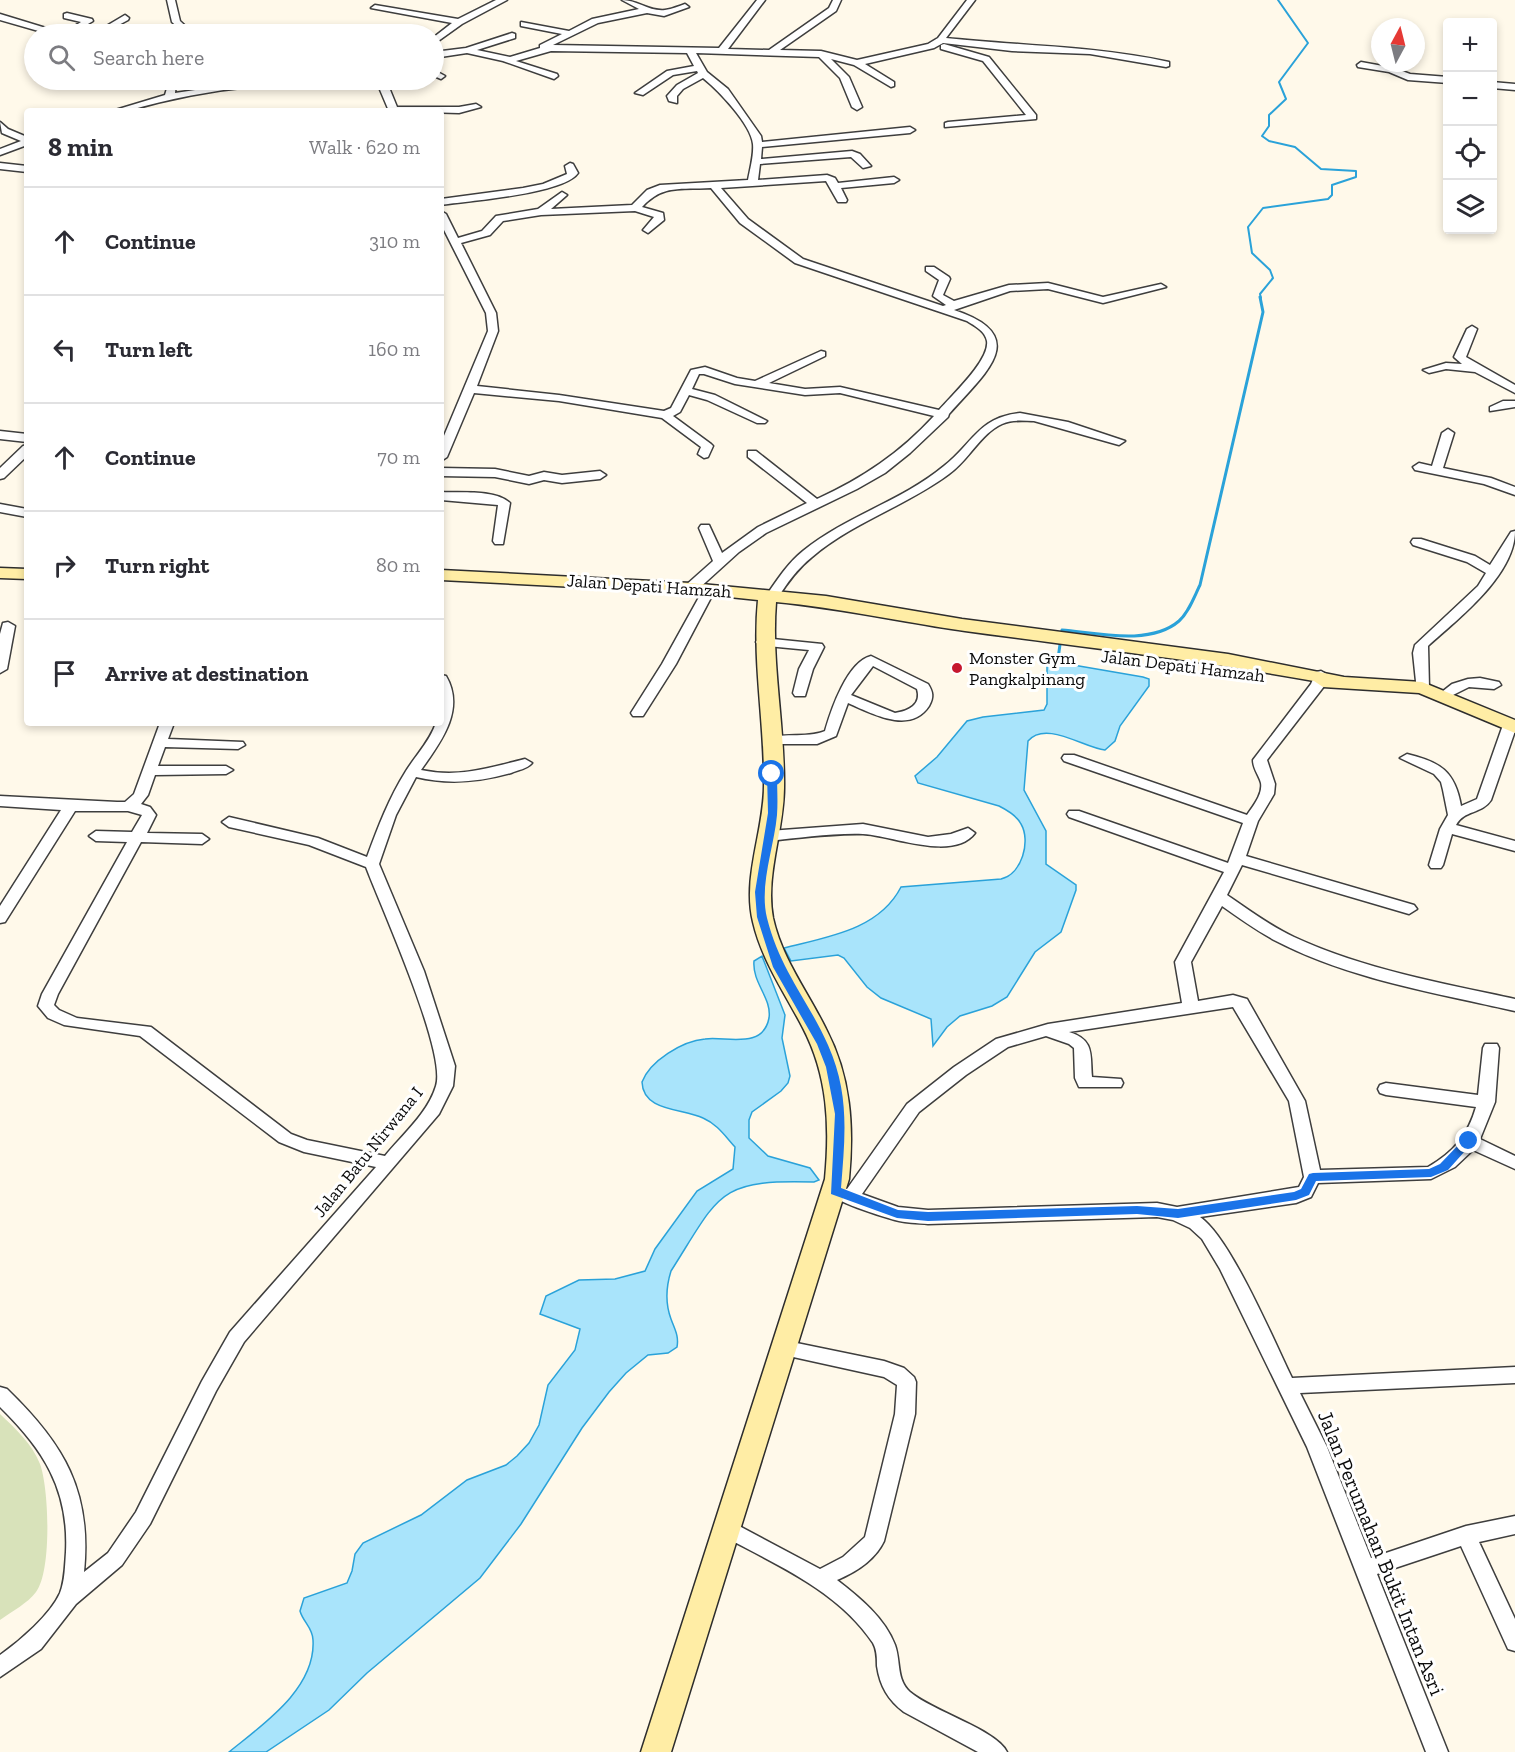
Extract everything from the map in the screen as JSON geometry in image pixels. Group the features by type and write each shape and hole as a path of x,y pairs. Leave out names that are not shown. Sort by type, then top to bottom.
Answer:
{"street":[{"path":"171,0 178,24"},
{"path":"444,33 459,22 503,0"},
{"path":"626,0 647,10 664,13 685,7"},
{"path":"722,50 762,0"},
{"path":"771,52 833,9 837,0"},
{"path":"938,42 971,0"},
{"path":"375,8 459,22"},
{"path":"536,51 596,21 647,10"},
{"path":"67,16 104,23"},
{"path":"0,27 2,17 24,24"},
{"path":"114,24 125,18"},
{"path":"84,24 89,21"},
{"path":"524,24 568,33"},
{"path":"444,53 467,50 512,36"},
{"path":"938,42 986,59 1033,117 948,125"},
{"path":"857,63 938,42 1090,51 1166,64"},
{"path":"504,60 536,51 579,47 821,54 857,63 879,74 891,84"},
{"path":"467,50 554,76"},
{"path":"690,50 701,71 725,91 756,136 758,145 753,183"},
{"path":"821,54 844,77 857,107"},
{"path":"1361,65 1391,70 1408,77 1443,80"},
{"path":"640,93 670,73 701,71"},
{"path":"674,101 672,96 680,87 701,71"},
{"path":"1497,84 1515,87"},
{"path":"126,108 184,90"},
{"path":"171,93 196,90"},
{"path":"385,90 390,108"},
{"path":"444,110 459,110 476,106"},
{"path":"0,125 5,131 24,140"},
{"path":"758,145 910,130"},
{"path":"0,152 24,142"},
{"path":"755,162 852,154 858,156 866,166"},
{"path":"0,166 24,169"},
{"path":"444,202 546,186 571,176 573,173 570,166"},
{"path":"635,208 654,189 827,178 835,186 842,200"},
{"path":"835,186 894,180"},
{"path":"638,713 669,664 700,589 720,562 761,530 881,470 916,443 944,415 994,349 992,338 979,323 950,307 799,261 744,221 714,186"},
{"path":"541,212 562,195"},
{"path":"454,242 486,233 500,218 541,212 635,208 659,215 659,220 648,230"},
{"path":"444,220 492,317 493,331 444,450"},
{"path":"930,269 945,279 938,291 938,296 950,307"},
{"path":"950,307 1009,288 1027,286 1060,288 1103,300 1125,297 1161,287"},
{"path":"1473,329 1460,357 1478,370 1515,390"},
{"path":"757,384 821,354"},
{"path":"1430,370 1446,366 1478,370"},
{"path":"665,415 676,410 698,370 757,384 805,392 840,390 944,415"},
{"path":"471,389 558,398 665,415 707,446 704,454"},
{"path":"685,391 711,397 761,421"},
{"path":"1494,409 1503,404 1515,405"},
{"path":"843,1194 841,1114 831,1067 822,1044 778,967 762,917 760,892 772,813 773,741 763,642 769,595 808,552 930,483 950,468 990,426 1006,418 1037,418 1119,441"},
{"path":"1437,470 1448,433"},
{"path":"0,435 24,438"},
{"path":"0,475 24,452"},
{"path":"752,454 815,503"},
{"path":"1419,467 1487,481 1515,491"},
{"path":"444,472 495,473 530,480 544,476 562,479 600,475"},
{"path":"444,496 494,499 504,503 499,541"},
{"path":"0,508 24,512"},
{"path":"705,528 720,562"},
{"path":"1422,688 1420,653 1422,645 1483,588 1515,535"},
{"path":"1416,542 1471,559 1493,572"},
{"path":"0,573 24,574"},
{"name":"Jalan Depati Hamzah","path":"444,575 700,589 855,606 954,636 1077,646 1326,679 1422,688 1445,695 1512,726"},
{"path":"0,669 8,626"},
{"path":"763,642 817,647 806,669 800,693"},
{"path":"773,741 803,742 825,738 831,733 842,696 852,678 871,660 923,687 926,693 924,704 912,714 893,717 842,696"},
{"path":"1191,1007 1183,962 1236,864 1251,821 1267,794 1268,784 1260,766 1260,760 1326,679"},
{"path":"1445,695 1454,687 1472,681 1494,685"},
{"path":"444,687 446,716 444,721"},
{"path":"128,806 141,795 166,726"},
{"path":"229,822 313,842 372,864 389,815 412,772 442,726"},
{"path":"1451,822 1462,810 1482,804 1512,726"},
{"path":"160,743 238,745"},
{"path":"1069,758 1251,821"},
{"path":"1407,758 1445,774 1450,781 1451,822 1436,865"},
{"path":"412,772 440,780 472,779 525,763"},
{"path":"149,771 226,770"},
{"path":"0,801 71,806 128,806 145,810 149,815 51,994 46,1006 52,1016 70,1023 145,1031 285,1138 303,1146 389,1163"},
{"path":"0,918 71,806"},
{"path":"1074,814 1236,864 1409,909"},
{"path":"1451,822 1515,846"},
{"path":"769,836 863,829 892,837 952,841 968,833"},
{"path":"96,836 202,838"},
{"name":"Jalan Batu Nirwana I","path":"69,1598 115,1558 143,1518 209,1386 237,1337 433,1110 445,1086 447,1066 416,971 372,864"},
{"path":"1219,897 1289,941 1326,955 1440,988 1515,1005"},
{"path":"656,1752 782,1348 843,1194 913,1108 960,1071 1002,1043 1048,1030 1233,1001 1246,1007 1297,1101 1313,1177 1305,1192 1296,1196 1178,1214"},
{"path":"1048,1030 1053,1034 1078,1041 1082,1048 1085,1083 1115,1083"},
{"path":"1313,1177 1431,1173 1444,1167 1478,1132 1487,1102 1491,1048"},
{"path":"1386,1089 1487,1102"},
{"path":"1469,1141 1515,1163"},
{"name":"Jalan Perumahan Bukit Intan Asri","path":"843,1194 897,1214 928,1217 1137,1210 1178,1214 1196,1223 1208,1234 1227,1266 1317,1447 1367,1569 1437,1752"},
{"path":"782,1348 884,1369 897,1373 907,1382 905,1414 874,1541 863,1555 849,1566 820,1578"},
{"path":"1285,1386 1515,1375"},
{"path":"0,1395 20,1413 49,1448 69,1486 75,1509 76,1540 74,1581 69,1598 46,1630 0,1667"},
{"path":"1367,1569 1398,1555 1466,1535 1515,1525"},
{"path":"726,1528 820,1578 869,1620 884,1642 888,1678 901,1696 996,1752"},
{"path":"1466,1535 1515,1642"}],"green space":[{"path":"0,1414 28,1443 40,1464 47,1510 47,1549 45,1567 36,1592 24,1604 0,1620"}],"water":[{"path":"1050,661 1143,677 1149,679 1149,686 1120,726 1115,741 1105,750 1055,734 1036,735 1028,741 1024,790 1046,831 1046,864 1076,885 1076,890 1061,932 1035,952 1007,997 992,1006 960,1016 947,1027 933,1046 931,1019 881,998 867,987 844,958 838,955 791,961 784,948 850,930 866,922 891,902 901,887 1001,879 1014,871 1023,856 1025,839 1021,824 1014,816 999,806 918,783 915,776 937,757 967,721 1044,710 1047,704 1047,664"},
{"path":"762,956 785,1015 782,1038 790,1076 788,1083 781,1091 752,1112 749,1120 749,1138 768,1156 810,1168 819,1180 758,1184 724,1196 700,1224 669,1277 667,1301 677,1336 677,1347 668,1353 648,1355 626,1373 609,1392 582,1428 521,1524 480,1578 367,1673 329,1710 266,1752 229,1752 271,1718 296,1690 306,1674 312,1658 313,1640 300,1611 304,1598 347,1583 355,1554 363,1543 421,1515 467,1480 506,1465 529,1443 539,1425 548,1385 575,1350 580,1329 540,1314 546,1296 579,1280 615,1279 645,1271 655,1249 697,1191 733,1169 735,1147 717,1127 695,1115 656,1104 644,1092 642,1082 659,1060 677,1048 705,1039 752,1038 765,1028 769,1018 768,1004 754,969 754,961"}],"waterway":[{"path":"1261,298 1260,294 1273,278 1270,270 1252,253 1248,227 1263,208 1328,199 1332,195 1332,185 1356,177 1356,171 1321,169 1295,147 1269,141 1262,136 1269,126 1269,115 1286,99 1279,82 1308,43 1278,0"},
{"path":"1057,666 1062,630 1138,636 1167,629 1179,621 1188,609 1200,585 1263,312 1260,297"}],"place":[{"name":"Monster Gym Pangkalpinang","path":"957,668"}],"route":[{"path":"772,774 772,813 760,892 762,917 778,967 822,1044 831,1067 841,1114 841,1138 835,1191 897,1214 928,1217 1137,1210 1157,1210 1178,1214 1296,1196 1305,1192 1313,1177 1431,1173 1444,1167 1469,1141"}]}
